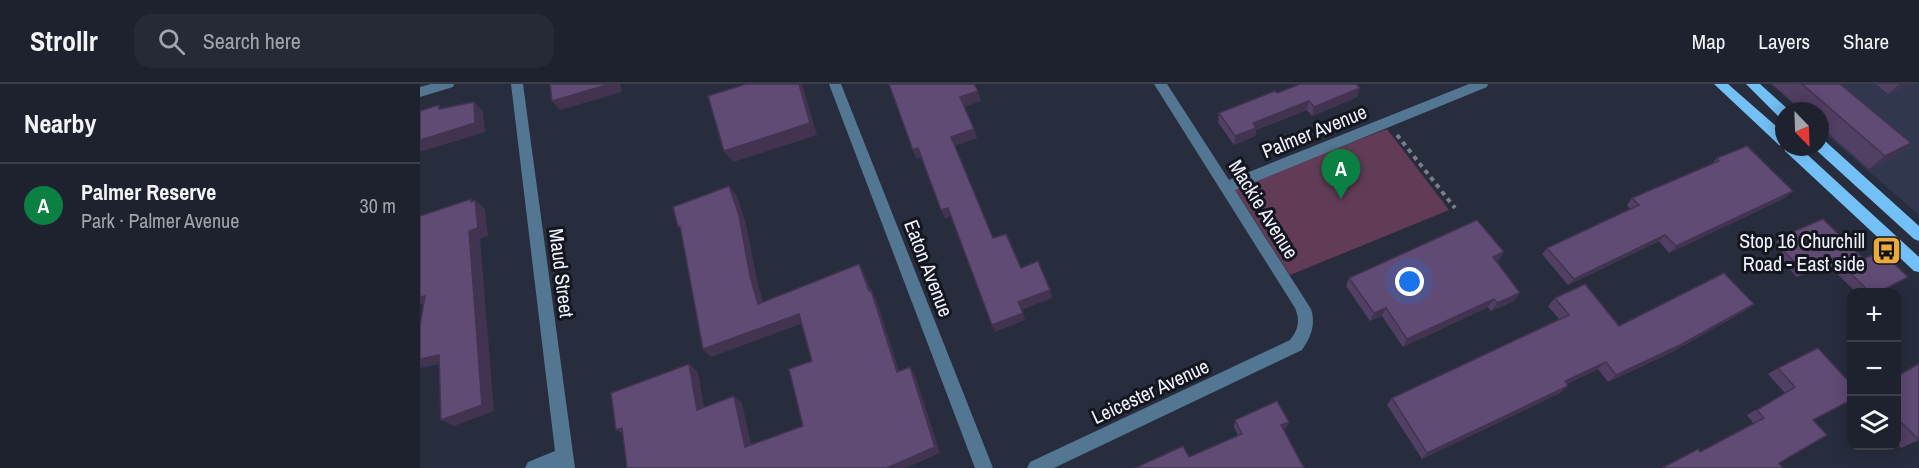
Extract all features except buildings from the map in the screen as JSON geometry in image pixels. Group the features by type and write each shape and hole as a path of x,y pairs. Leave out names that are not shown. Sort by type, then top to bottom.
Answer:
{"main road":[{"path":"1720,84 1775,133"},
{"path":"1752,84 1775,105"},
{"path":"1829,154 1919,235"},
{"path":"1801,156 1919,266"}],"street":[{"path":"420,92 448,84"},
{"name":"Maud Street","path":"517,84 565,462"},
{"name":"Eaton Avenue","path":"835,84 984,468"},
{"name":"Mackie Avenue","path":"1160,84 1307,315 1304,335 1296,345 1281,351"},
{"name":"Palmer Avenue","path":"1227,187 1482,84"},
{"name":"Leicester Avenue","path":"1036,468 1281,351"},
{"path":"534,468 565,462"}],"path":[{"path":"1395,132 1455,208"}],"shaded area":[{"path":"1771,84 1919,84 1919,215 1829,137 1829,102 1791,102"},
{"path":"1387,129 1449,210 1290,275 1234,188"}],"place":[{"name":"Palmer Reserve","path":"1341,199"},
{"name":"Stop 16 Churchill Road - East side","path":"1886,251"}]}
